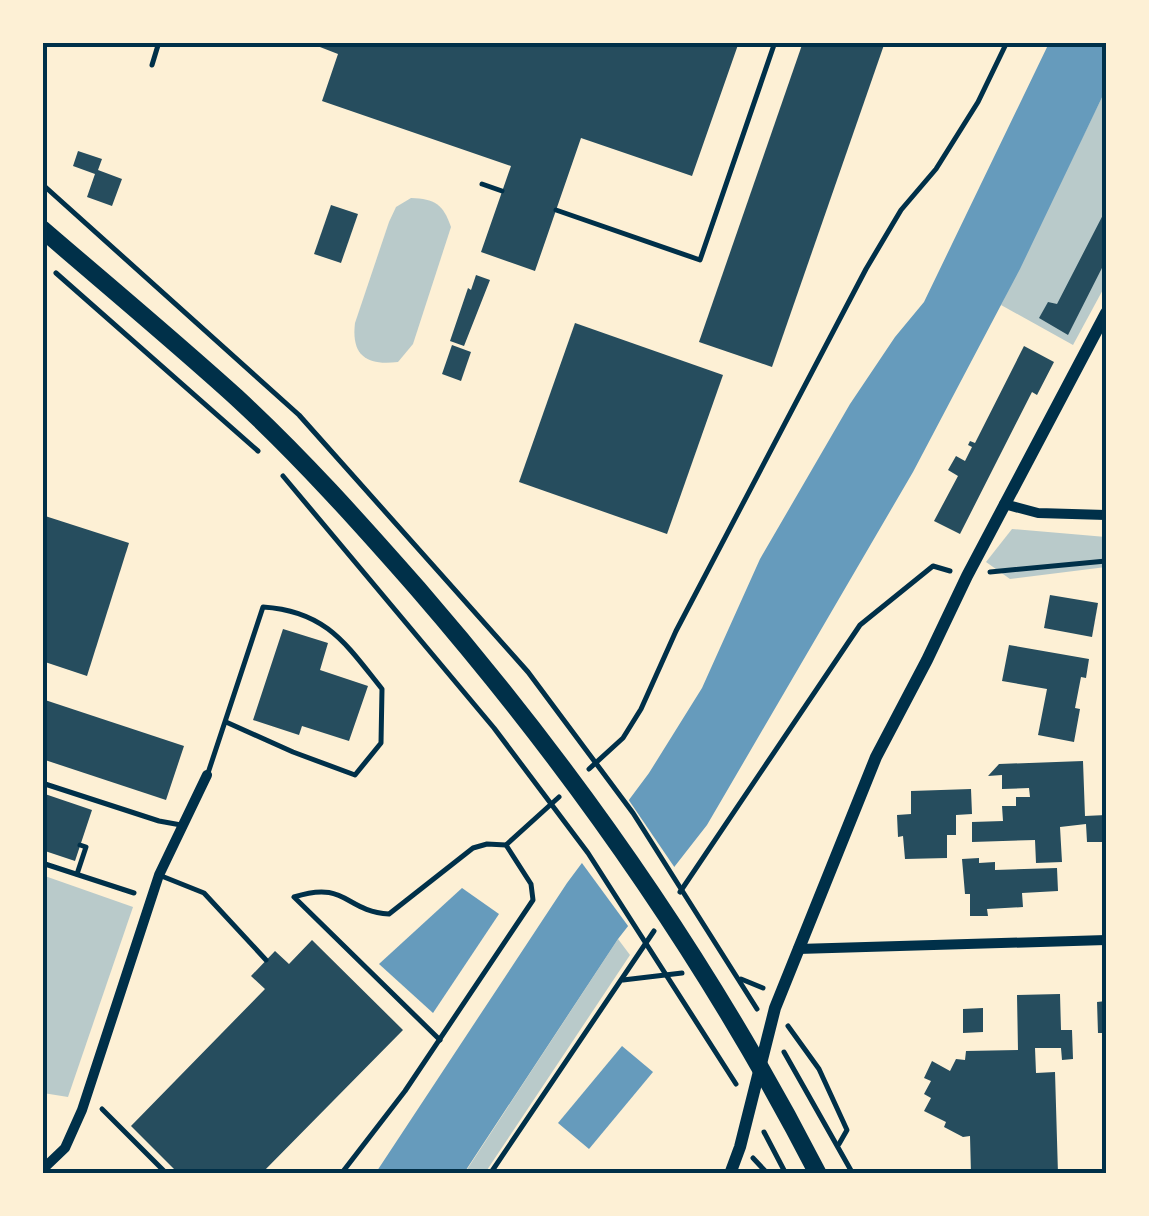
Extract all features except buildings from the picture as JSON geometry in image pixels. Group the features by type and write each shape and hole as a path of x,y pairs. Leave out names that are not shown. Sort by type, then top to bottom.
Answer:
{"main road":[{"path":"42,229 238,399 358,520 503,688 620,849 682,943 756,1060 818,1174"}],"street":[{"path":"730,1174 775,1008 876,757 1106,313"},
{"path":"1004,504 1038,514 1106,515"},
{"path":"42,1170 65,1148 82,1110 159,875 208,776"},
{"path":"798,949 1106,940"}],"lane":[{"path":"152,65 159,42"},
{"path":"556,210 700,260 775,42"},
{"path":"482,184 502,191"},
{"path":"208,776 263,607 286,609 334,630 382,689 381,743 355,774 226,722"},
{"path":"42,782 181,825"},
{"path":"159,875 204,892 266,960"}],"path":[{"path":"576,782 623,738 640,710 676,631 866,269 901,210 936,169 978,102 1007,42"},
{"path":"42,260 259,452"},
{"path":"274,465 494,728 588,852 744,1097"},
{"path":"675,900 860,625 933,566 967,576 1009,568 1106,561"},
{"path":"528,672 633,813 766,1023"},
{"path":"440,1040 294,897 332,890 372,912 389,914 473,848 506,845 562,794"},
{"path":"76,874 86,847 80,845"},
{"path":"341,1174 405,1092 533,900 531,884 506,845"},
{"path":"42,862 151,899"},
{"path":"490,1174 664,916"},
{"path":"775,1008 819,1068 847,1130 839,1144"},
{"path":"776,1039 853,1174"},
{"path":"95,1103 168,1174"},
{"path":"761,1128 786,1174"},
{"path":"142,1163 149,1156"}],"shaded area":[{"path":"1106,89 1106,284 1073,345 1001,305"},
{"path":"411,198 437,204 451,227 413,344 398,362 378,362 359,351 355,323 389,222 396,207"},
{"path":"1012,529 1106,537 1106,567 1010,579 986,562"},
{"path":"42,875 133,907 68,1097 43,1093"},
{"path":"618,939 630,955 485,1173 464,1174"}],"water":[{"path":"1049,43 1106,43 1106,89 1020,269 913,472 707,825 618,939 464,1173 375,1174 567,883 649,773 702,688 760,559 850,404 924,302"},
{"path":"462,888 499,914 433,1013 379,964"},
{"path":"622,1046 653,1072 589,1149 558,1123"}],"pier":[{"path":"626,796 677,871 631,930 579,859"}]}
